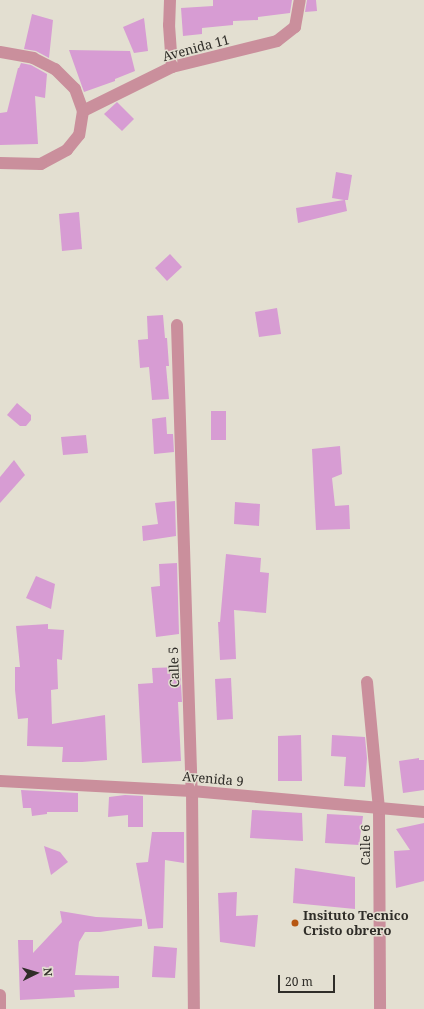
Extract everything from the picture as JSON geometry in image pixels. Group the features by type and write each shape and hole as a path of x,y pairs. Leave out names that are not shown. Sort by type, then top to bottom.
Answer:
{"street":[{"path":"170,0 169,25 172,67"},
{"name":"Avenida 11","path":"83,111 172,67 277,41 295,27 300,0"},
{"path":"0,52 33,58 55,68 75,89 83,111 79,135 67,150 40,164 0,163"},
{"name":"Calle 5","path":"177,325 192,791 194,1009"},
{"name":"Calle 6","path":"367,682 379,808 380,1009"},
{"name":"Avenida 9","path":"0,781 192,791 424,812"},
{"path":"0,995 0,1009"}],"building":[{"path":"213,0 292,0 290,13 258,17 258,20 233,21 233,25 202,28 202,34 183,36 181,8 213,6"},
{"path":"307,0 316,0 317,11 305,12"},
{"path":"32,14 53,20 49,58 36,51 24,49"},
{"path":"144,18 148,51 134,53 123,27"},
{"path":"69,50 130,51 135,71 115,79 115,81 84,92"},
{"path":"21,63 31,65 47,74 45,98 35,96 38,144 0,145 0,113 7,112 18,68"},
{"path":"117,102 134,119 122,131 104,114"},
{"path":"336,172 352,175 348,200 345,200 347,211 298,223 296,208 344,200 332,198"},
{"path":"79,212 82,249 62,251 59,214"},
{"path":"170,254 182,267 167,281 155,268"},
{"path":"277,308 281,334 259,337 255,312"},
{"path":"163,315 165,338 167,338 169,366 166,366 169,399 152,400 149,367 140,368 138,340 148,339 147,316"},
{"path":"17,403 31,415 31,420 26,426 20,426 7,415"},
{"path":"211,411 226,411 226,440 211,440"},
{"path":"166,417 167,434 173,434 174,452 154,454 152,419"},
{"path":"86,435 88,453 63,455 61,437"},
{"path":"340,446 342,474 332,478 335,506 349,505 350,529 316,530 312,449"},
{"path":"14,460 25,475 0,503 0,477"},
{"path":"175,501 176,536 143,541 142,526 158,524 155,503"},
{"path":"235,502 260,504 259,526 234,524"},
{"path":"226,554 261,558 260,572 269,573 266,613 234,610 236,659 220,660 218,622 220,622"},
{"path":"177,563 179,634 156,637 151,587 160,586 159,564"},
{"path":"36,576 55,584 51,609 26,598"},
{"path":"48,624 48,629 64,630 62,660 57,659 58,689 51,690 52,724 105,715 107,760 62,762 63,747 27,746 28,718 18,719 15,690 15,667 20,667 16,626"},
{"path":"180,667 182,702 178,702 181,761 142,763 138,684 153,683 152,668"},
{"path":"231,678 233,719 217,720 215,679"},
{"path":"301,735 302,781 278,781 278,736"},
{"path":"332,735 365,737 367,758 365,787 344,786 346,757 331,756"},
{"path":"419,758 419,760 424,760 424,790 403,793 399,761"},
{"path":"21,790 78,793 78,812 47,812 47,814 32,816 31,808 23,808"},
{"path":"125,795 143,796 143,827 128,827 128,815 108,817 109,797"},
{"path":"252,810 302,813 303,841 250,838"},
{"path":"327,814 363,816 359,845 325,843"},
{"path":"424,823 424,881 396,888 394,851 410,850 396,829"},
{"path":"152,832 184,832 184,863 165,860 163,928 148,929 136,863 148,862"},
{"path":"44,846 60,852 68,862 51,875"},
{"path":"295,868 355,877 355,909 293,903"},
{"path":"237,892 236,916 258,915 255,947 220,942 218,893"},
{"path":"60,911 96,917 142,919 142,926 100,932 85,932 79,942 75,975 119,976 119,988 74,990 75,997 20,1000 18,940 33,940 33,953 62,922"},
{"path":"154,946 177,948 175,978 152,977"}],"place":[{"name":"Insituto Tecnico Cristo obrero","path":"295,923"}]}
